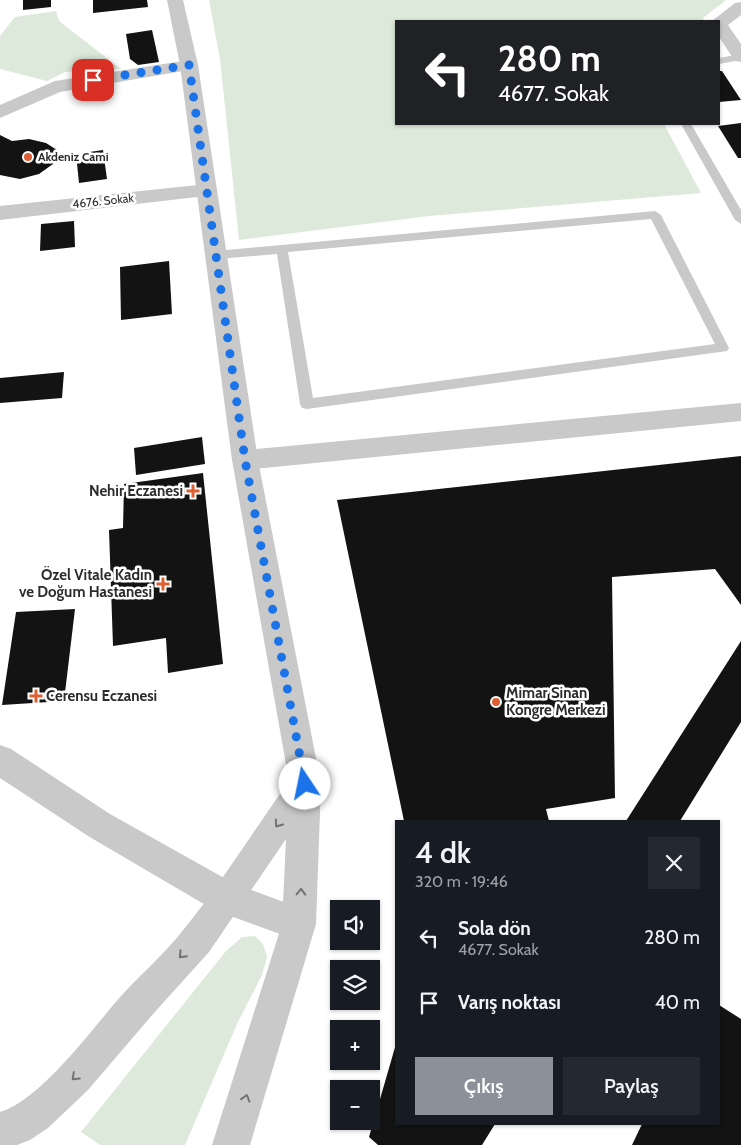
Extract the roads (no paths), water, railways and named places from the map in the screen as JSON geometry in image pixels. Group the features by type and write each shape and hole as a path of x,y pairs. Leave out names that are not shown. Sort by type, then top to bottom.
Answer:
{"street":[{"path":"175,0 189,65 245,460 305,784 299,924 231,1145"},
{"path":"720,24 741,7"},
{"path":"720,25 741,23"},
{"path":"720,26 741,57"},
{"path":"0,112 55,86 189,65"},
{"name":"4676. Sokak","path":"0,213 207,190"},
{"path":"245,460 741,412"},
{"path":"0,760 99,825 226,898 299,924"},
{"path":"0,1130 6,1130 37,1114 85,1068 140,1000 196,942 305,784"}],"lane":[{"path":"720,61 741,57"},
{"path":"687,125 741,220"},
{"path":"216,255 282,249 656,215 723,348 307,404 282,249"}],"place":[{"name":"Akdeniz Cami","path":"28,157"},
{"name":"Nehir Eczanesi","path":"193,491"},
{"name":"Özel Vitale Kadın ve Doğum Hastanesi","path":"163,584"},
{"name":"Cerensu Eczanesi","path":"36,696"},
{"name":"Mimar Sinan Kongre Merkezi","path":"496,702"}]}
